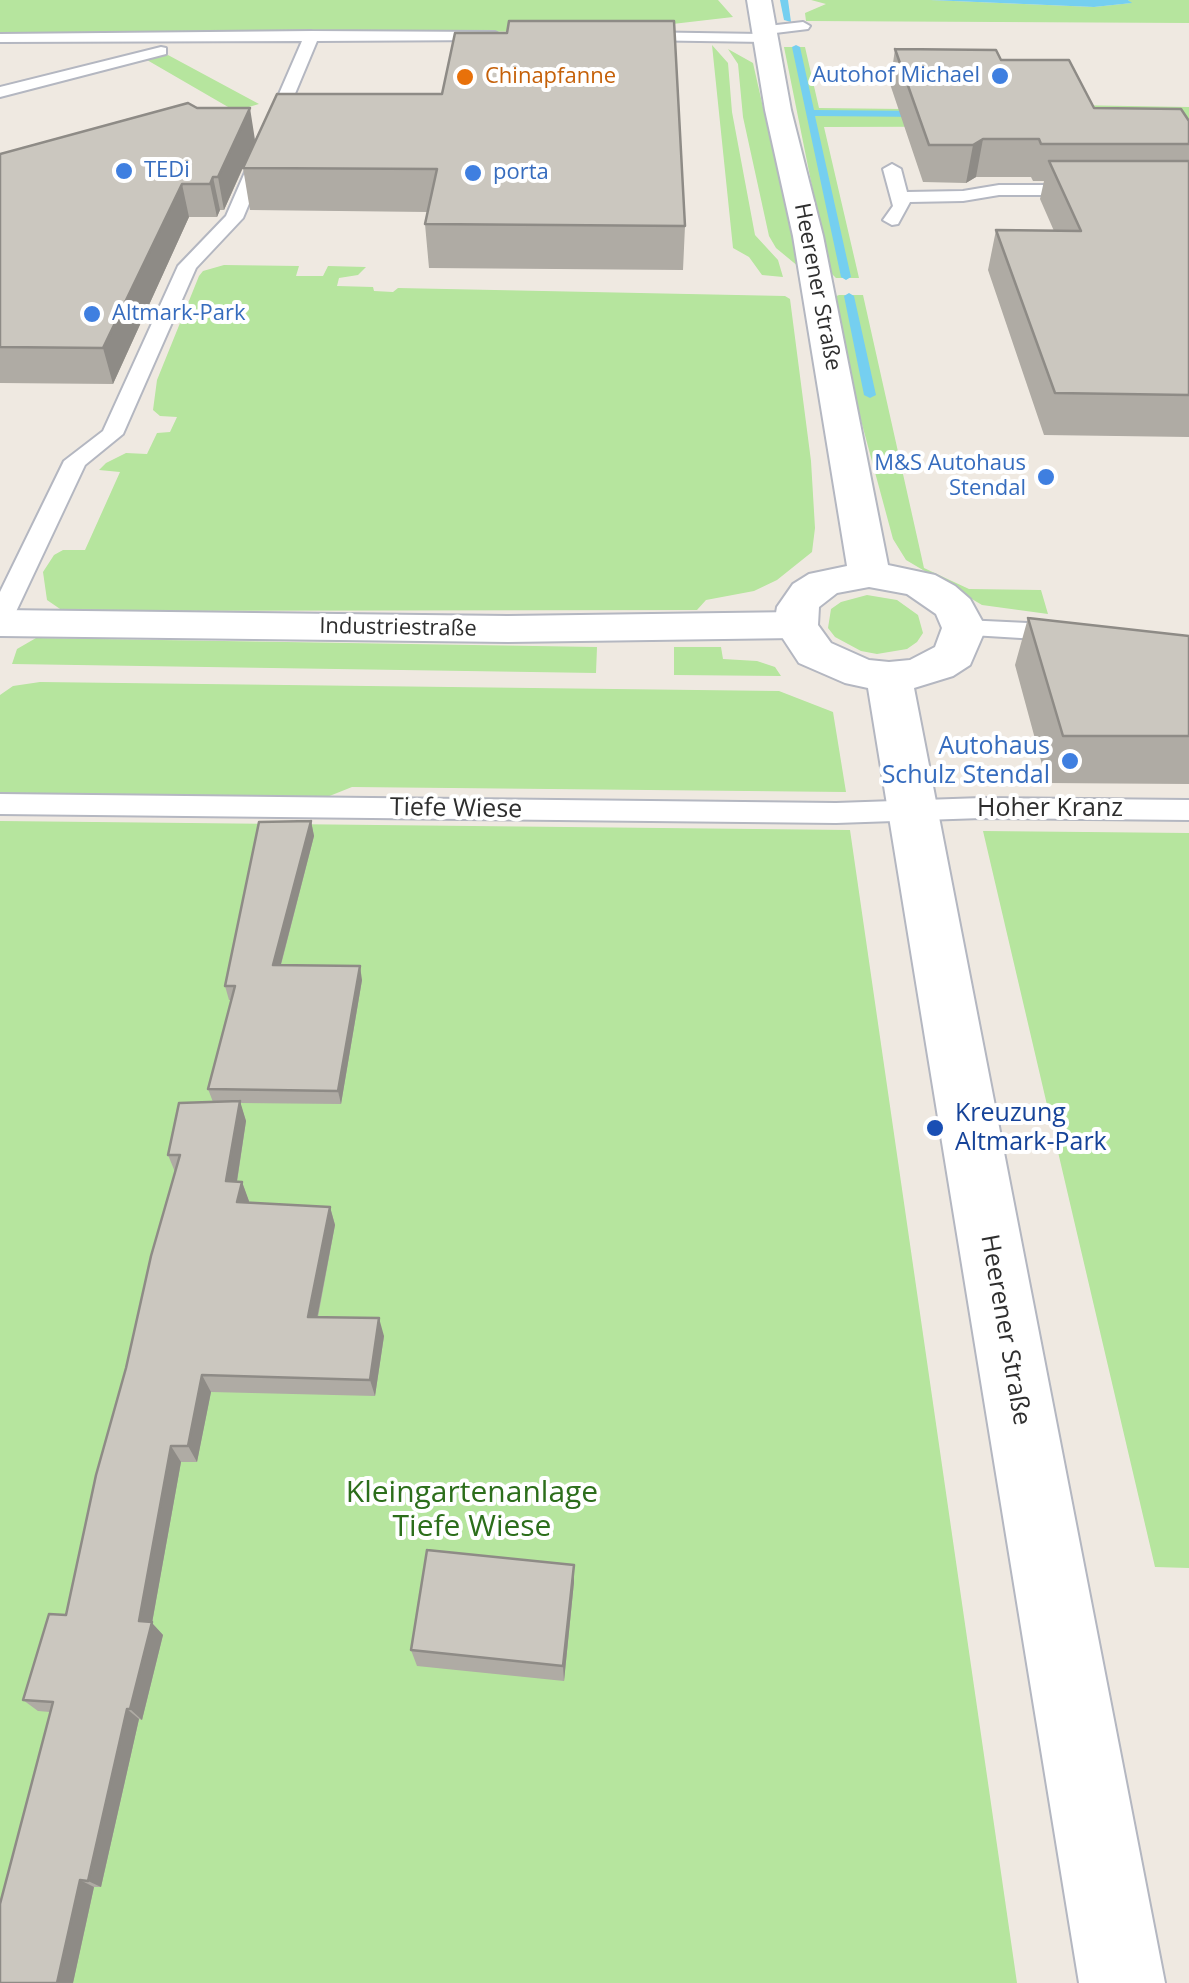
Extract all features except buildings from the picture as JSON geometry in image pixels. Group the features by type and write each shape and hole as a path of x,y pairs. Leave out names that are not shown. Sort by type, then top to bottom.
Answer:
{"main road":[{"name":"Heerener Straße","path":"760,0 870,574"},
{"path":"870,574 896,576 940,594 955,608 964,628 954,655 937,666 888,676 836,665 815,653 796,626 798,607 808,593 846,576 870,574"},
{"name":"Industriestraße","path":"3,605 508,629 796,626"},
{"name":"Heerener Straße","path":"888,676 1122,1983"}],"lane":[{"path":"624,36 765,34 803,26"},
{"path":"3,605 75,462 112,434 187,266 234,218 312,36"},
{"path":"0,38 511,36"},
{"path":"0,92 214,38"},
{"path":"892,169 902,206 892,220"},
{"path":"900,197 963,196 999,190 1094,190"},
{"path":"964,628 1090,633"},
{"name":"Tiefe Wiese","path":"0,804 816,812 911,809"},
{"name":"Hoher Kranz","path":"911,809 1189,810"}],"green space":[{"path":"0,0 718,0 733,17 612,31 0,34"},
{"path":"811,0 1094,7 1131,3 1128,0 1189,0 1189,23 806,21 805,13 826,4"},
{"path":"712,45 728,63 732,112 755,235 778,260 783,277 762,275 749,257 733,248"},
{"path":"784,47 805,47 819,108 1071,111 1070,105 1189,107 1189,126 824,127 859,278 836,278 829,271"},
{"path":"728,49 753,63 799,267 776,248 769,236 743,117 738,64"},
{"path":"168,55 259,104 235,111 147,60"},
{"path":"224,265 299,266 296,276 323,276 328,266 366,267 358,275 339,278 337,286 373,287 374,291 393,292 398,288 785,296 790,299 811,461 815,528 812,552 777,580 754,591 706,600 697,610 63,611 47,600 43,572 54,555 63,550 85,550 120,472 99,470 126,453 147,454 157,433 170,432 177,417 160,416 153,410 157,380 199,276"},
{"path":"863,295 924,568 969,589 1041,590 1048,614 982,605 906,560 893,539 859,413 834,297"},
{"path":"867,595 897,600 918,615 923,633 917,642 907,649 877,654 861,651 835,637 828,628 831,609"},
{"path":"36,638 597,647 596,673 12,664 17,649"},
{"path":"674,647 721,647 723,659 757,661 775,667 781,676 674,675"},
{"path":"40,682 779,691 833,712 846,792 352,787 317,801 0,795 0,695 13,686"},
{"name":"Kleingartenanlage Tiefe Wiese","path":"0,821 850,830 1017,1983 0,1983"},
{"path":"983,831 1189,833 1189,1568 1155,1567"}],"water":[{"path":"930,0 1128,0 1132,3 1094,7"}],"waterway":[{"path":"784,0 788,20"},
{"path":"796,47 846,277"},
{"path":"811,113 924,114"},
{"path":"849,296 870,395"}],"place":[{"name":"Autohof Michael","path":"1000,76"},
{"name":"Chinapfanne","path":"465,77"},
{"name":"TEDi","path":"124,171"},
{"name":"porta","path":"473,173"},
{"name":"Altmark-Park","path":"92,314"},
{"name":"M&S Autohaus Stendal","path":"1046,477"},
{"name":"Autohaus Schulz Stendal","path":"1070,761"},
{"name":"Kreuzung Altmark-Park","path":"935,1128"}]}
